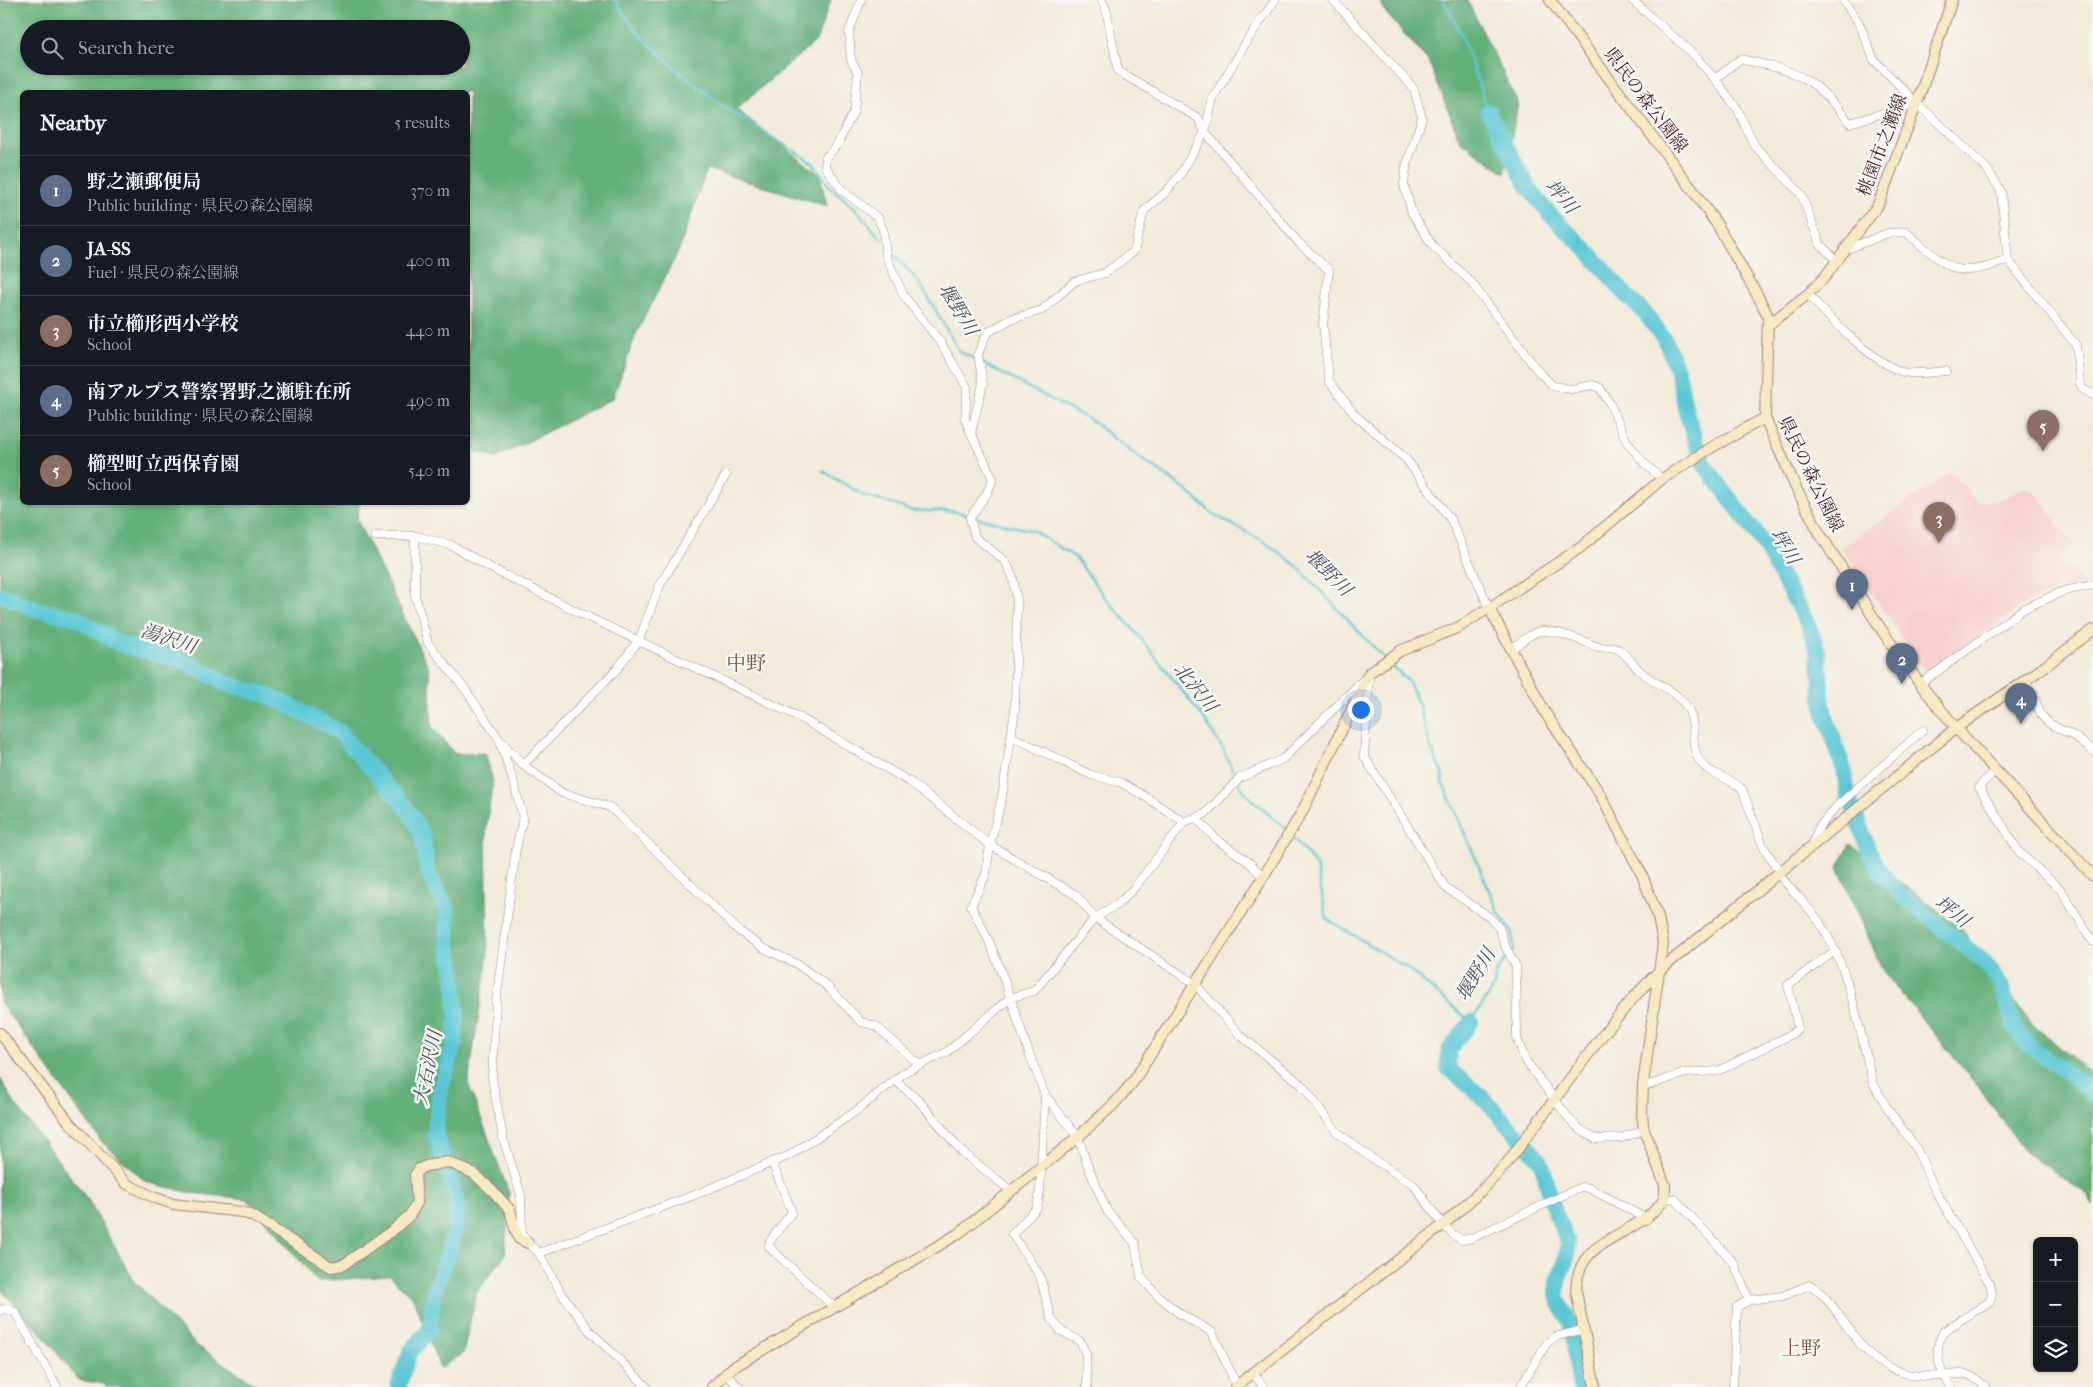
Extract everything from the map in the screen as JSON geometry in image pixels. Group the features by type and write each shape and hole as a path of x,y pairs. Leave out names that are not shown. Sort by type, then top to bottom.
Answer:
{"street":[{"path":"861,0 849,32 851,60 858,73 854,111 837,145 826,157 825,167 842,190 878,218 884,234 885,251 904,296 941,343 967,387 966,419 993,479 988,493 970,518 975,537 1006,562 1017,600 1015,710 1002,797 990,845 986,874 971,906 989,941 1046,1095 1078,1137 1107,1211 1136,1243 1141,1277 1158,1296 1180,1314 1212,1332 1236,1386 1443,1225 1484,1188 1514,1154 1556,1100 1602,1036 1634,997 1659,971 1956,728 2026,680 2093,630"},
{"path":"1102,0 1106,9 1118,71 1198,118 1205,132 1300,243 1329,270 1323,325 1329,381 1355,414 1406,459 1451,520 1489,608 1546,714 1600,794 1642,875 1658,917 1663,942 1643,1087 1642,1115 1644,1130 1665,1185 1665,1198 1647,1219 1602,1243 1591,1252 1581,1264 1576,1276 1576,1291 1582,1330 1595,1387"},
{"path":"971,433 982,384 978,355 987,334 1011,320 1042,310 1075,281 1105,273 1134,251 1144,211 1166,192 1180,175 1205,132 1213,98 1275,0"},
{"path":"1333,0 1414,89 1422,118 1406,166 1404,185 1412,213 1432,245 1471,282 1538,371 1553,386 1571,389 1592,386 1600,388 1610,404 1627,442 1644,463 1662,478"},
{"name":"県民の森公園線","path":"1550,0 1713,220 1760,300 1768,316 1765,418 1796,488 1820,534 1868,610 1920,684 1956,728 2093,876"},
{"path":"1632,0 1693,54 1715,79 1738,110 1754,145 1801,194 1820,244 1838,262"},
{"path":"1844,0 1859,24 1874,60 1987,169 2001,191 2008,260 2076,345 2080,384 2083,389 2093,395"},
{"name":"桃園市之瀬線","path":"1768,325 1808,294 1838,262 1878,205 1917,103 1952,0"},
{"path":"1715,79 1740,59 1773,66 1813,84 1837,107 1850,123 1917,103"},
{"path":"1847,249 1888,233 1906,232 1923,247 1957,269 1980,269 2008,260"},
{"path":"1808,294 1831,320 1875,357 1904,373 1946,371"},
{"path":"539,1253 697,1194 790,1155 855,1112 904,1072 947,1052 1010,998 1034,991 1095,918 1118,904 1135,887 1184,822 1205,814 1240,778 1283,760 1369,673 1400,651 1459,626 1489,608 1580,548 1662,478 1765,418"},
{"path":"523,765 617,669 639,640 660,585 726,475"},
{"path":"375,536 415,536 451,545 487,566 797,716 910,782 990,845 1076,895 1095,918 1196,984 1240,1035 1302,1085 1337,1132 1371,1158 1413,1184 1443,1225 1462,1240 1472,1238 1581,1187 1589,1188 1647,1219"},
{"path":"415,536 415,595 428,643 465,689 499,739 523,765 562,793 610,807 739,930 763,948 797,964 827,986 861,1022 876,1026 920,1065"},
{"path":"1920,684 2025,608 2064,591 2093,585"},
{"path":"1511,649 1537,632 1551,632 1602,648 1613,647 1619,650 1641,672 1675,694 1684,703 1690,712 1694,748 1699,761 1706,770 1735,782 1742,788 1763,846 1779,873 1818,921 1843,969 1878,1096 1916,1148 1936,1192 1990,1284 1992,1294 1989,1302 1944,1331 1940,1338 1938,1363 1943,1376 1951,1387"},
{"path":"712,1387 732,1368 958,1234 1010,1190 1078,1137 1113,1105 1133,1082 1302,812 1369,673"},
{"path":"1369,673 1364,756 1445,887 1488,916 1499,928 1506,948 1516,966 1518,980 1517,1038 1525,1060 1570,1120 1581,1130 1596,1139 1621,1138 1644,1130"},
{"path":"2026,680 2042,716 2050,724 2074,736 2093,751"},
{"path":"1812,846 1819,827 1837,806 1923,730"},
{"path":"1011,736 1091,775 1120,782 1184,822"},
{"path":"499,739 514,783 523,818 516,849 496,1002 492,1078 503,1138 520,1195 522,1234 528,1243 539,1253 561,1294 589,1330 647,1387"},
{"path":"1995,770 1979,787 2019,852 2061,890 2093,942"},
{"path":"1196,818 1216,839 1250,863 1263,877"},
{"path":"1643,1087 1685,1073 1718,1071 1792,1034 1798,1028 1788,985 1835,951"},
{"path":"0,1032 70,1123 127,1184 153,1197 173,1204 241,1212 253,1216 331,1267 343,1265 393,1230 410,1215 417,1203 416,1175 420,1169 448,1162 473,1173 492,1190 510,1210 519,1239 528,1243"},
{"path":"895,1080 920,1102 962,1152 1010,1190"},
{"path":"1046,1095 1040,1191 1037,1208 1012,1234 1040,1276 1051,1318 1061,1331 1080,1341 1086,1354 1087,1387"},
{"path":"772,1162 792,1212 786,1224 770,1241 769,1247 834,1307"},
{"path":"1665,1198 1675,1199 1734,1263 1749,1300"},
{"path":"1734,1387 1737,1307 1749,1300 1782,1296 1810,1284 1816,1288 1848,1330 1870,1354 1887,1367 1905,1374 1921,1376 1966,1374 1986,1387"},
{"path":"0,1311 3,1309 15,1312 57,1387"},
{"path":"1520,1387 1547,1343 1555,1337 1582,1330"},
{"path":"1253,1373 1264,1387"},
{"path":"726,1374 739,1387"}],"shaded area":[{"path":"1951,471 1977,502 2000,500 2026,487 2032,489 2074,545 2060,557 2084,584 2056,590 2027,602 1927,674 1841,548"}],"green space":[{"path":"0,0 831,0 816,41 736,109 820,175 827,206 707,169 679,250 636,334 613,398 496,458 470,450 470,90 20,90 20,505 360,505 357,520 429,668 432,727 455,754 485,753 493,781 486,830 488,956 468,1083 509,1193 505,1255 477,1292 463,1354 440,1368 413,1298 390,1276 317,1281 247,1199 191,1193 146,1182 101,1141 0,1002"},
{"path":"1380,0 1467,0 1518,103 1505,173 1460,141 1429,62 1386,13"},
{"path":"1850,844 1960,927 2032,1024 2093,1075 2093,1205 2088,1195 2025,1152 1983,1093 1883,971 1838,867"},
{"path":"0,1078 15,1104 89,1201 134,1281 196,1345 260,1387 107,1387 104,1384 79,1380 33,1324 0,1289"}],"waterway":[{"name":"堰野川","path":"614,0 640,35 680,72 723,106 813,163 830,187 854,207 882,240"},
{"name":"坪川","path":"1443,0 1461,33 1488,111"},
{"name":"坪川","path":"1488,111 1528,187 1552,217 1586,249 1628,297 1644,312 1665,340 1678,372 1686,412 1703,463 1761,540 1809,626 1818,652 1823,708 1844,770 1848,794 1869,851 1879,870 1902,896 1982,960 2001,985 2014,1027 2030,1047 2081,1083 2093,1096"},
{"name":"堰野川","path":"887,246 921,285 959,351 1092,421 1134,454 1181,486 1213,514 1265,542 1297,566 1384,658"},
{"name":"北沢川","path":"823,471 863,495 913,511 953,511 969,515"},
{"name":"北沢川","path":"974,517 1034,531 1076,558 1103,595 1135,631 1203,717 1224,751 1236,778"},
{"name":"大石沢川","path":"0,594 37,610 74,617 122,645 183,661 227,684 268,695 325,724 339,732 405,806 422,833 427,871 447,909 448,942 454,972 457,1017 454,1047 441,1087 435,1133 457,1201 456,1227 433,1295 430,1329 410,1352 398,1387"},
{"name":"堰野川","path":"1388,662 1409,682 1419,706 1431,748 1442,773 1443,783 1498,911 1512,933 1514,950 1512,952"},
{"name":"北沢川","path":"1239,783 1247,795 1288,831"},
{"name":"北沢川","path":"1291,835 1316,865 1327,919 1407,968 1471,1022 1494,987 1496,972 1508,957"},
{"name":"堰野川","path":"1471,1022 1449,1050 1448,1068 1483,1098 1541,1161 1554,1210 1568,1242 1567,1257 1558,1281 1557,1294 1559,1302 1571,1324 1580,1387"}],"place":[{"name":"櫛型町立西保育園","path":"2043,451"},
{"name":"市立櫛形西小学校","path":"1939,543"},
{"name":"野之瀬郵便局","path":"1852,610"},
{"name":"JA-SS","path":"1902,684"},
{"name":"南アルプス警察署野之瀬駐在所","path":"2021,724"}],"district":[{"name":"中野","path":"746,663"},
{"name":"上野","path":"1801,1348"}],"water label":[{"name":"湯沢川","path":"169,638"}]}
